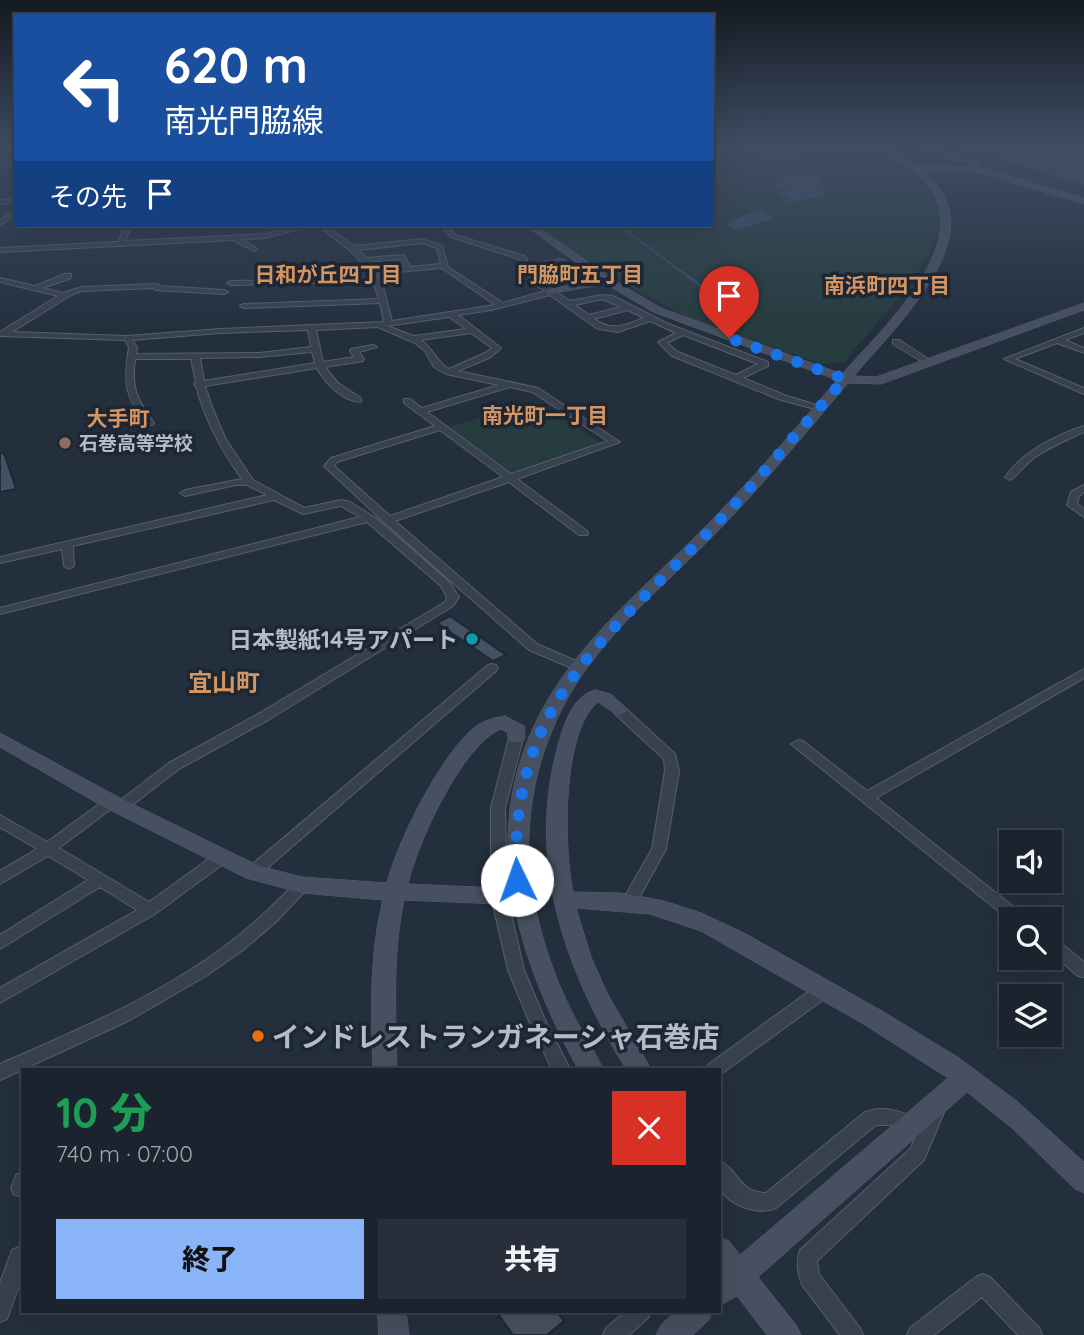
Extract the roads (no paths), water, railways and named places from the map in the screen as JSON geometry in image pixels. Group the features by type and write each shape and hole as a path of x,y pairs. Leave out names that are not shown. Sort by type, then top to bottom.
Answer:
{"street":[{"path":"589,1068 566,1029 542,976 524,917 517,880 515,845 519,799 538,735 579,667 718,521 845,379 923,285 944,246 948,221 945,206"},
{"path":"121,243 127,228"},
{"path":"0,250 279,234 301,228"},
{"path":"326,228 356,248 365,260 377,280 389,324"},
{"path":"445,228 453,236 517,255 537,282 588,318 611,330 649,319"},
{"path":"534,228 641,302 679,319 845,379 877,381 1084,306"},
{"path":"232,237 254,249"},
{"path":"356,248 428,242 440,247 445,265 462,281 501,305"},
{"path":"365,260 401,257 407,267"},
{"path":"527,266 559,261 575,272 537,282"},
{"path":"372,272 445,265"},
{"path":"36,289 68,276"},
{"path":"0,280 62,295"},
{"path":"231,283 377,280"},
{"path":"2,334 127,338 182,333 378,325 501,305 608,280"},
{"path":"2,334 62,295 82,289 156,287 224,292"},
{"path":"568,304 607,296 649,319 765,364 735,379"},
{"path":"244,306 383,301"},
{"path":"588,318 626,307"},
{"path":"449,372 488,355 497,348 452,314"},
{"path":"663,325 679,319"},
{"path":"378,325 413,339 431,353 434,364 449,372 536,390 615,442 388,520"},
{"path":"311,327 321,373 341,391 358,400"},
{"path":"413,339 474,330"},
{"path":"1084,330 1008,359 1084,390"},
{"path":"682,333 662,342 675,354 735,379 783,398 820,407"},
{"path":"127,338 133,348 128,376 131,397 149,424"},
{"path":"1056,340 1084,351"},
{"path":"896,342 929,362"},
{"path":"198,384 360,359 354,351 373,347"},
{"path":"131,358 259,355 316,349"},
{"path":"259,355 261,375"},
{"path":"195,356 198,384 207,410 227,453 249,482 303,511 341,502 373,521 533,647 579,667"},
{"path":"421,411 509,385"},
{"path":"407,401 583,533"},
{"path":"0,878 174,766 263,717 449,604 453,597 450,582 329,466 334,460 442,427"},
{"path":"1010,477 1019,463 1035,452 1084,429"},
{"path":"185,493 236,482 249,482"},
{"path":"1084,488 1072,499 1072,505 1084,514"},
{"path":"0,561 273,497"},
{"path":"0,611 366,519"},
{"path":"66,545 69,566"},
{"path":"253,872 492,668"},
{"path":"866,798 1084,673"},
{"path":"629,903 659,849 672,771 670,757 605,698 596,696 590,698 580,712 566,747 554,805 558,878 584,973 599,1004 638,1068"},
{"path":"381,1068 382,976 393,894 401,866 430,802 475,737 489,725 505,722 517,730 498,808 499,897 516,970 560,1068"},
{"path":"0,739 117,804 253,872 302,885 393,894 499,897"},
{"path":"798,744 1004,907"},
{"path":"0,820 150,910"},
{"path":"0,996 150,910 222,857"},
{"path":"0,943 100,880"},
{"path":"0,1072 180,984 282,908 302,885"},
{"path":"562,900 629,903 677,913 706,924 825,989 1000,1101 1084,1180"},
{"path":"1062,953 1084,971"},
{"path":"716,1068 825,989"},
{"path":"729,1284 966,1078"},
{"path":"853,1335 808,1278 807,1258 918,1154 939,1102"},
{"path":"721,1173 737,1193 750,1202 769,1202 871,1118 889,1116 912,1125"},
{"path":"0,1312 16,1284 19,1257"},
{"path":"721,1258 729,1284 786,1335"},
{"path":"917,1335 983,1284 1032,1335"},
{"path":"392,1313 394,1335"},
{"path":"613,1335 639,1313"},
{"path":"671,1335 696,1313"}],"water":[{"path":"758,210 774,218 735,230 725,224"}],"waterway":[{"path":"622,228 690,278"},
{"path":"687,276 712,293"}],"place":[{"name":"石巻高等学校","path":"65,443"},
{"name":"日本製紙14号アパート","path":"472,639"},
{"name":"インドレストランガネーシャ石巻店","path":"258,1036"}],"district":[{"name":"日和が丘四丁目","path":"328,274"},
{"name":"門脇町五丁目","path":"580,274"},
{"name":"南浜町四丁目","path":"887,285"},
{"name":"南光町一丁目","path":"545,415"},
{"name":"大手町","path":"118,418"},
{"name":"宜山町","path":"224,682"}]}
